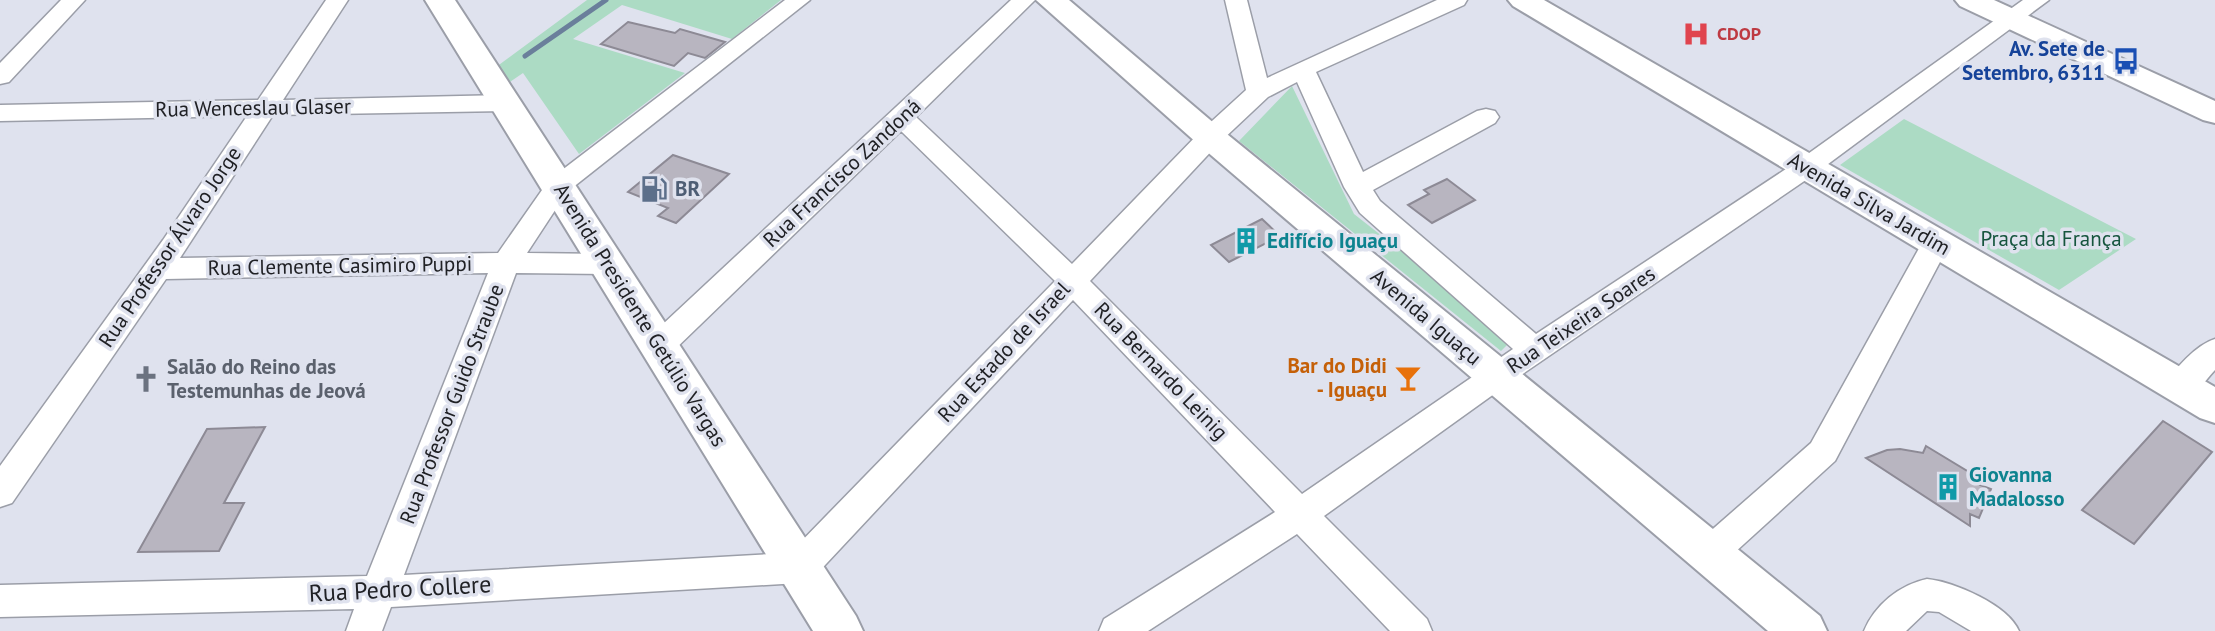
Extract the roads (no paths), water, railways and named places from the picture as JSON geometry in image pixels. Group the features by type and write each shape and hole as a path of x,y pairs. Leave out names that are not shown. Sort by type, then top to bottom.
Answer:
{"main road":[{"name":"Avenida Presidente Getúlio Vargas","path":"440,0 839,631"},
{"name":"Avenida Iguaçu","path":"1051,0 1210,137 1803,631"},
{"name":"Avenida Silva Jardim","path":"1522,0 2215,407"},
{"path":"1970,0 2215,113"}],"street":[{"path":"0,76 74,0"},
{"name":"Rua Professor Álvaro Jorge","path":"0,493 157,269 337,0"},
{"path":"558,186 799,0"},
{"name":"Rua Francisco Zandoná","path":"659,346 1024,0"},
{"path":"1236,0 1259,92"},
{"name":"Rua Estado de Israel","path":"799,568 1210,137 1259,92 1303,69 1456,0"},
{"name":"Rua Teixeira Soares","path":"1118,631 1300,514 1497,376 1807,167 2038,0"},
{"path":"1303,69 1357,187 1370,207 1535,351"},
{"name":"Rua Wenceslau Glaser","path":"0,113 505,103"},
{"name":"Rua Bernardo Leinig","path":"901,117 1072,281 1414,631"},
{"path":"1357,187 1486,117"},
{"name":"Rua Professor Guido Straube","path":"364,631 506,263 558,186"},
{"path":"1710,553 1823,452 1936,243"},
{"name":"Rua Clemente Casimiro Puppi","path":"157,269 506,263 607,264"},
{"path":"2180,387 2215,350"},
{"name":"Rua Pedro Collere","path":"0,601 380,592 799,568"},
{"path":"1882,631 1917,597 1932,594 1951,600 2001,631"}],"waterway":[{"path":"525,56 606,0"}],"place":[{"name":"CDOP","path":"1696,34"},
{"name":"Av. Sete de Setembro, 6311","path":"2126,61"},
{"name":"BR","path":"654,189"},
{"name":"Edifício Iguaçu","path":"1246,241"},
{"name":"Bar do Didi - Iguaçu","path":"1408,378"},
{"name":"Salão do Reino das Testemunhas de Jeová","path":"146,379"},
{"name":"Giovanna Madalosso","path":"1948,487"}],"park label":[{"name":"Praça da França","path":"2051,239"}]}
